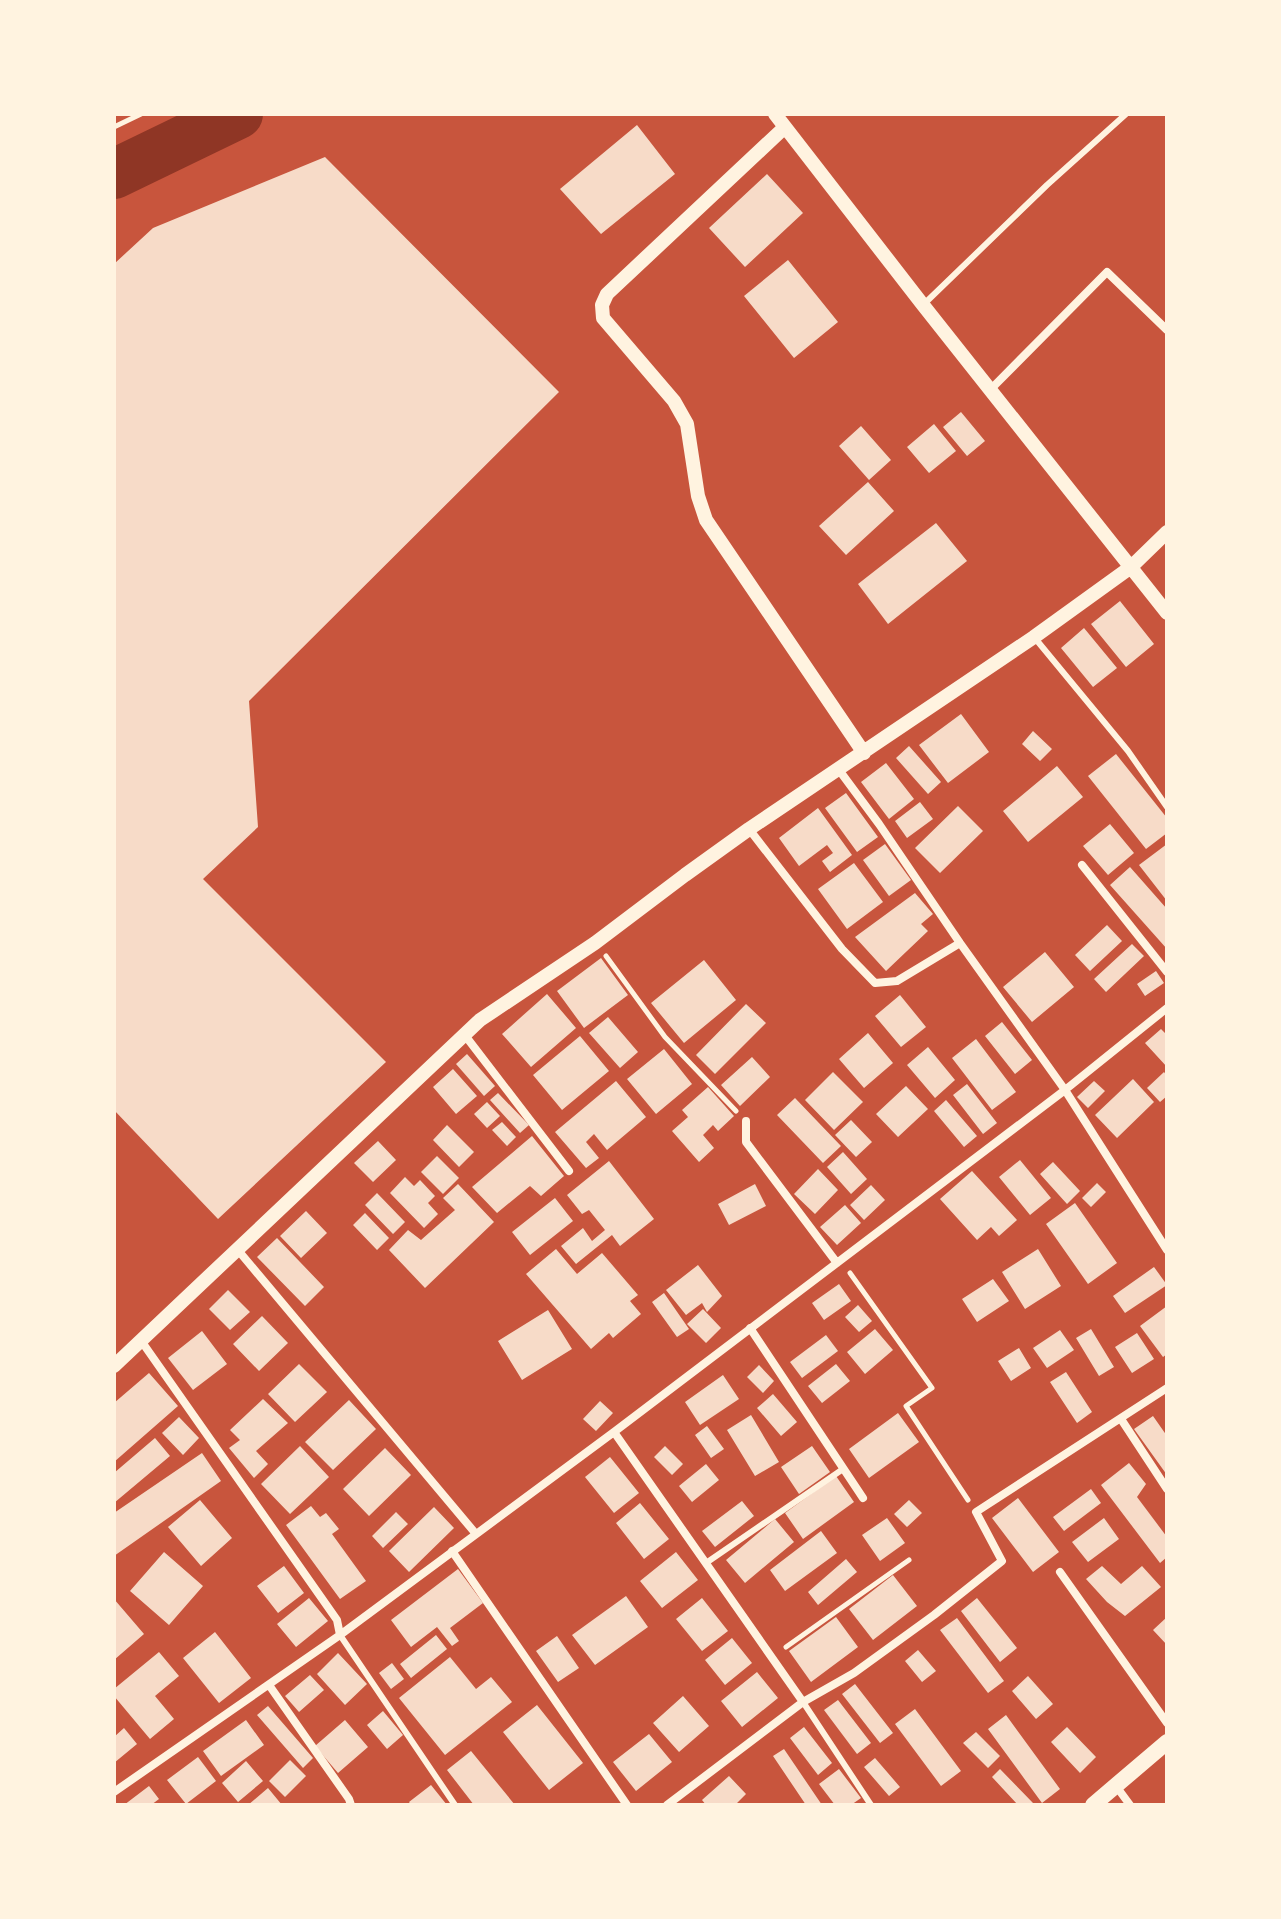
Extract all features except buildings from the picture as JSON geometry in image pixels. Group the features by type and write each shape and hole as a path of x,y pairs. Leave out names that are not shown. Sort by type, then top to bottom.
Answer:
{"main road":[{"path":"1093,1805 1167,1742"}],"street":[{"path":"775,114 1167,613"},
{"path":"785,127 607,294 602,305 603,318 674,401 687,424 698,496 706,520 864,753"},
{"path":"990,390 1107,272 1167,330"},
{"path":"114,1366 480,1020 595,943 749,829 1034,637 1131,567 1167,532"},
{"path":"839,770 1065,1090 1167,1250"},
{"path":"749,829 842,949 875,983 897,981 960,943"},
{"path":"1082,865 1167,972"},
{"path":"114,1792 340,1635 614,1432 1065,1090 1167,1008"},
{"path":"464,1034 569,1171"},
{"path":"746,1121 746,1142 837,1263"},
{"path":"237,1249 476,1534"},
{"path":"750,1328 863,1498"},
{"path":"142,1342 337,1620 340,1635"},
{"path":"667,1805 803,1702 854,1673 934,1615 1002,1561 976,1512 1167,1388"},
{"path":"1121,1419 1167,1489"},
{"path":"614,1432 803,1702"},
{"path":"452,1551 627,1805"},
{"path":"1060,1572 1167,1723"},
{"path":"269,1685 351,1805"},
{"path":"1116,1786 1130,1805"}],"lane":[{"path":"923,305 1047,185 1126,114"},
{"path":"1034,637 1128,751 1167,807"},
{"path":"706,1563 843,1469"},
{"path":"340,1635 455,1805"},
{"path":"803,1702 871,1805"}],"path":[{"path":"114,127 141,114"},
{"path":"595,943 665,1037 746,1121"},
{"path":"837,1263 845,1266 932,1388 906,1406 976,1512"},
{"path":"772,1657 909,1560"}],"waterway":[{"path":"114,174 238,114"}]}
